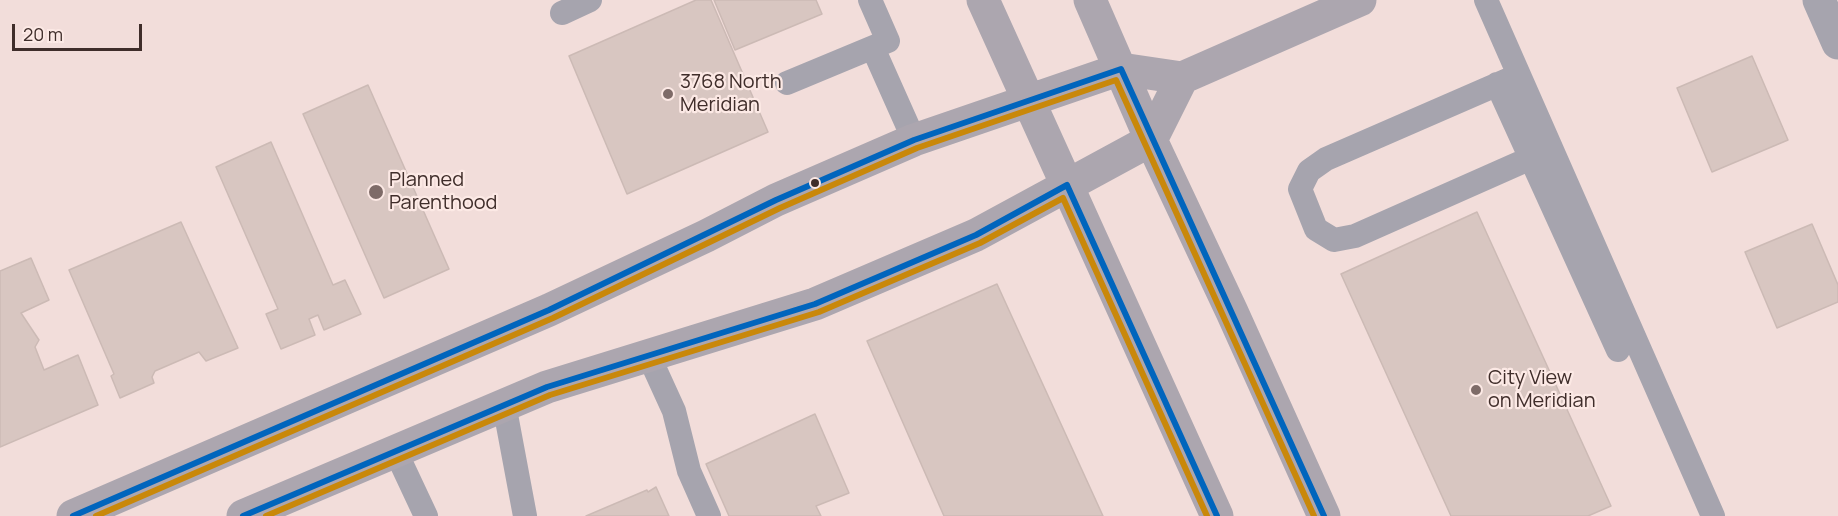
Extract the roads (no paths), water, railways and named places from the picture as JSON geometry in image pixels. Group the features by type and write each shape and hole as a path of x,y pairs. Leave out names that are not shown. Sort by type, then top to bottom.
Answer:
{"main road":[{"path":"983,0 1217,516"},
{"path":"1090,0 1150,140 1232,312 1324,516"},
{"path":"73,516 549,310 706,236 776,200 914,140 1121,69 1182,78 1360,0"},
{"path":"243,516 547,387 815,304 976,235 1150,140 1182,78"}],"street":[{"path":"1819,0 1838,43"}],"lane":[{"path":"561,13 590,0"},
{"path":"787,83 888,41 870,0"},
{"path":"1486,0 1531,158 1618,350"},
{"path":"873,48 914,140"},
{"path":"1508,79 1326,159 1308,171 1300,189 1316,229 1334,240 1355,236 1531,158"},
{"path":"1508,79 1713,516"},
{"path":"648,354 674,411 689,471 709,516"},
{"path":"504,404 525,516"},
{"path":"395,450 426,516"}],"place":[{"name":"3768 North Meridian","path":"668,94"},
{"name":"Planned Parenthood","path":"376,192"},
{"name":"City View on Meridian","path":"1476,390"}]}
